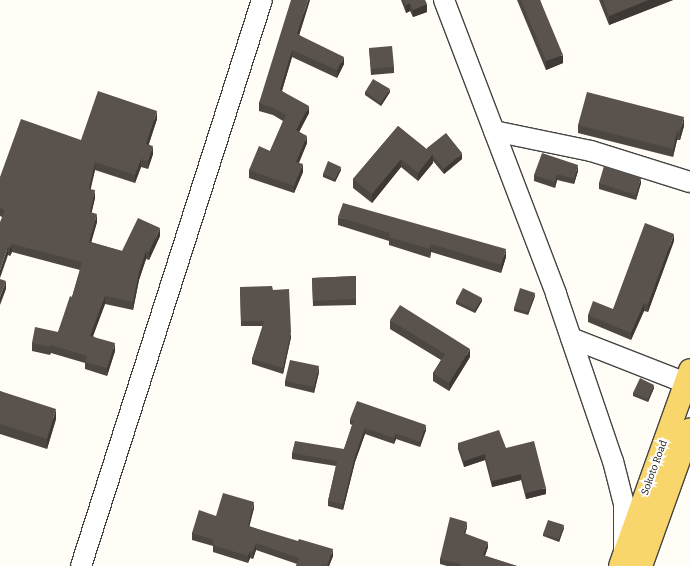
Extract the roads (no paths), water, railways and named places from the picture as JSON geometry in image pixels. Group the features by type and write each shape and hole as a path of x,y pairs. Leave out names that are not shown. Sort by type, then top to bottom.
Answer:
{"main road":[{"name":"Sokoto Road","path":"628,563 688,376"},
{"name":"Sokoto Road","path":"628,563 690,429"}],"street":[{"path":"81,566 262,0"},
{"path":"444,0 571,338 613,462 624,504 628,563"},
{"path":"494,131 591,151 690,182"},
{"path":"571,338 688,376"}]}
